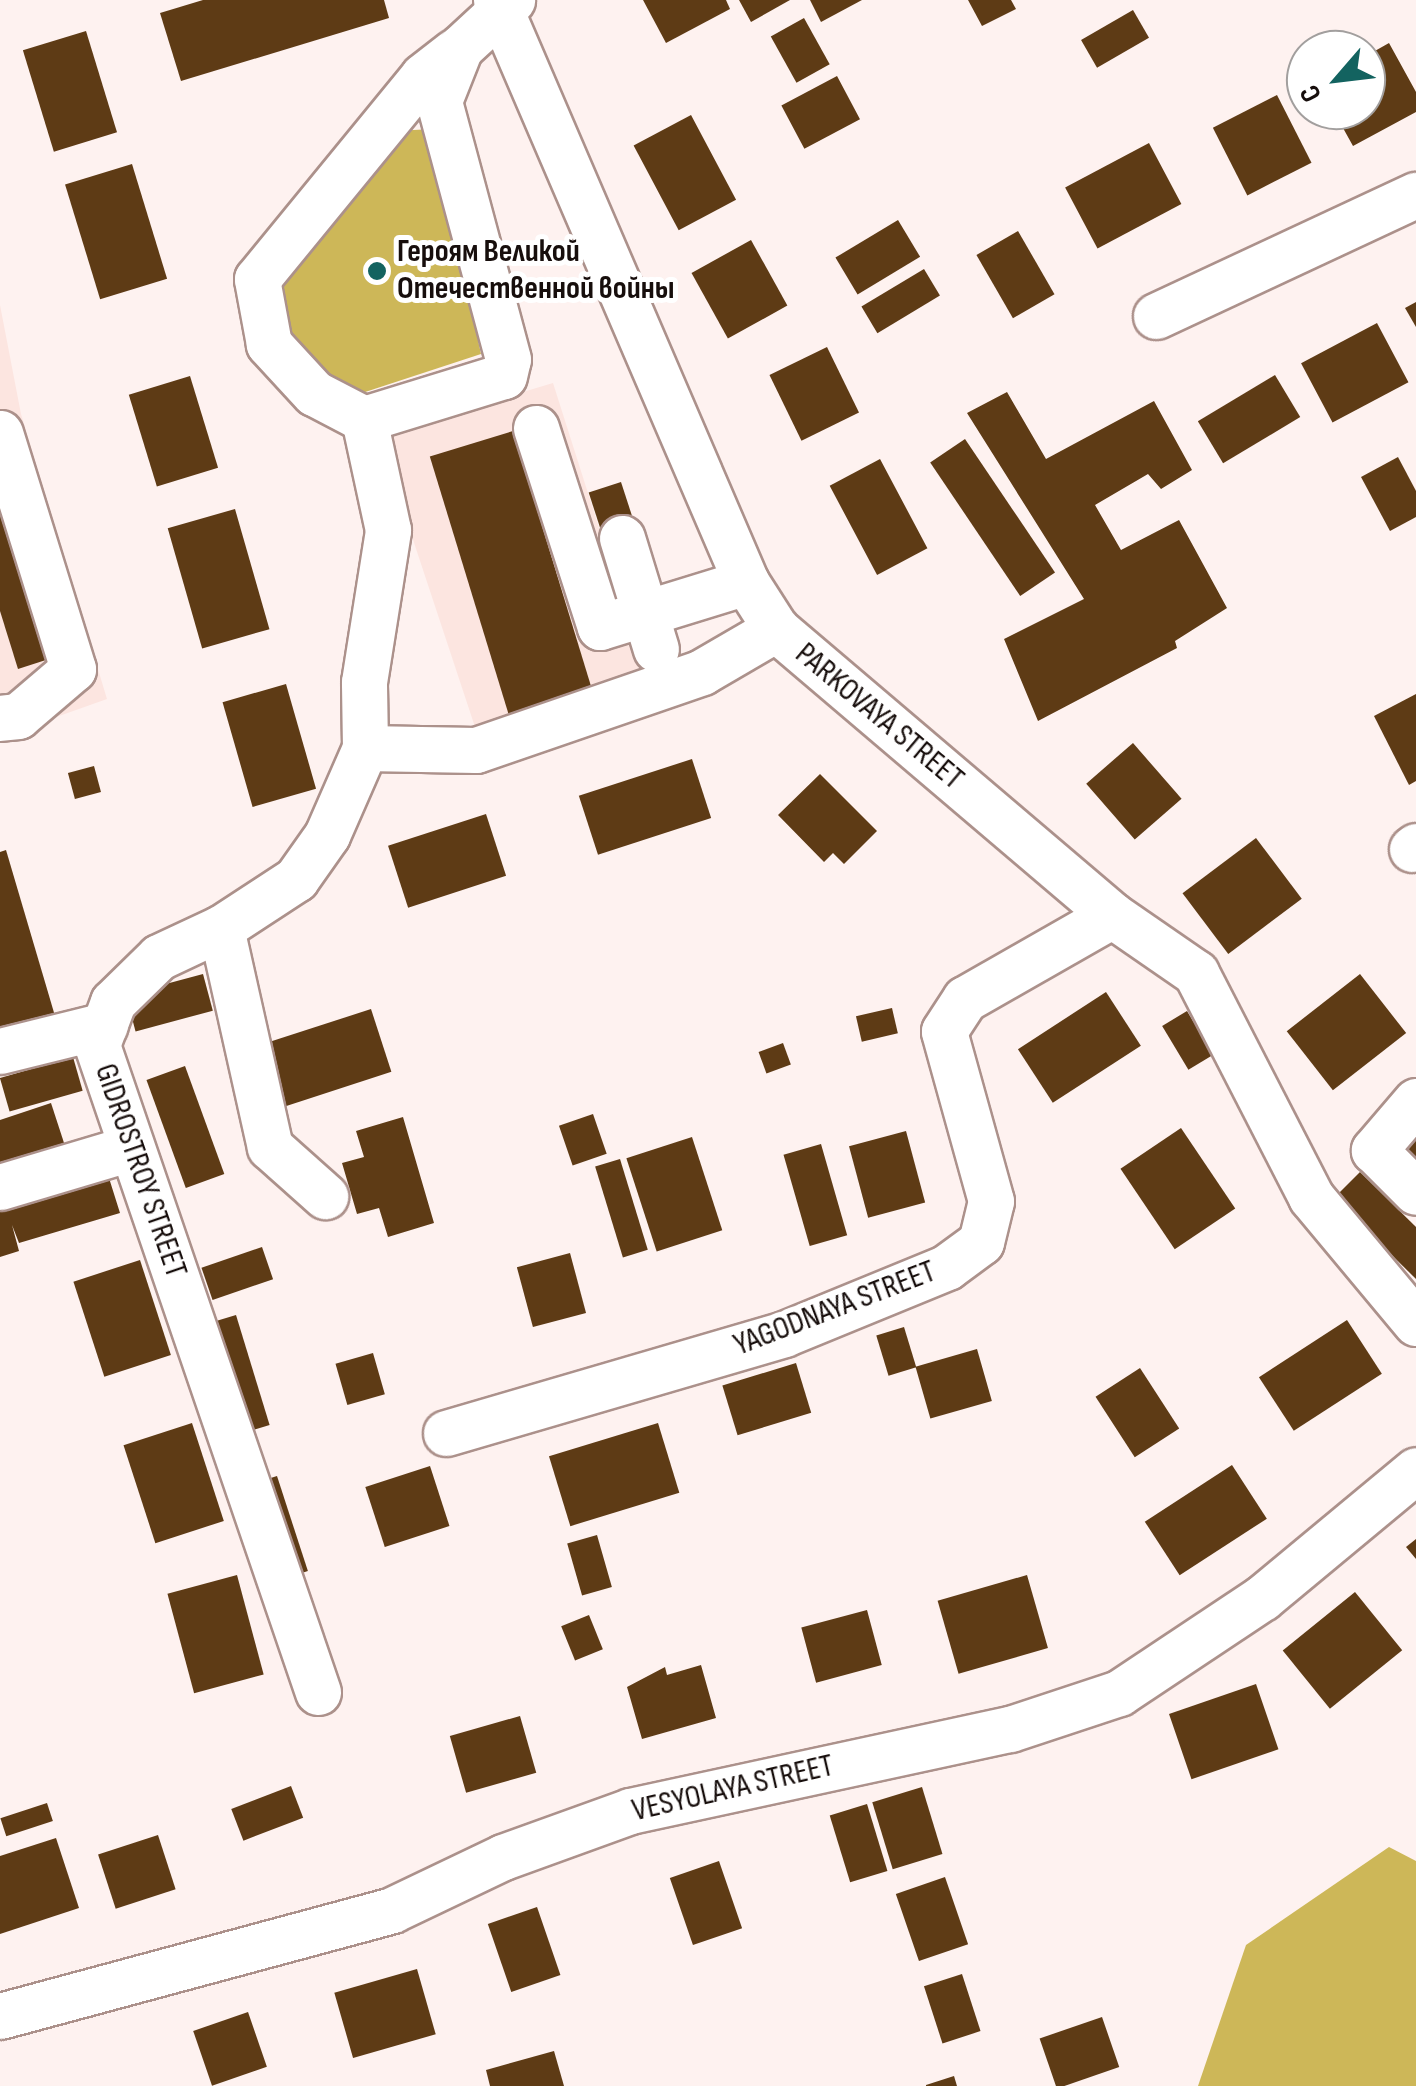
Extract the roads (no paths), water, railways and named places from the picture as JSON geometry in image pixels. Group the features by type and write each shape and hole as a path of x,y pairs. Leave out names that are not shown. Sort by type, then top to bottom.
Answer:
{"street":[{"path":"460,48 439,101 508,359 504,376 364,419 314,393 269,344 257,278 423,76 460,48 503,4"},
{"name":"PARKOVAYA STREET","path":"503,4 746,582 776,629 1112,915 1196,973 1311,1197 1416,1324"},
{"path":"1156,316 1416,195"},
{"name":"GIDROSTROY STREET","path":"318,1692 97,1045 114,1002 159,957 222,928 296,879 327,835 365,748 364,682 388,530 364,419"},
{"path":"536,428 600,627 651,631 746,582"},
{"path":"0,433 73,668 18,716 0,718"},
{"path":"622,538 651,631"},
{"path":"365,748 476,750 702,672 776,629"},
{"name":"YAGODNAYA STREET","path":"446,1433 784,1334 947,1266 981,1242 990,1200 944,1031 965,999 1112,915"},
{"path":"222,928 270,1147 325,1196"},
{"path":"0,1052 105,1026"},
{"path":"1416,1101 1374,1150 1416,1192"},
{"path":"0,1187 131,1148"},
{"name":"VESYOLAYA STREET","path":"0,2016 392,1910 503,1858 630,1811 1010,1729 1119,1694 1262,1598 1416,1470"}],"place":[{"name":"Героям Великой Отечественной войны","path":"377,271"}]}
